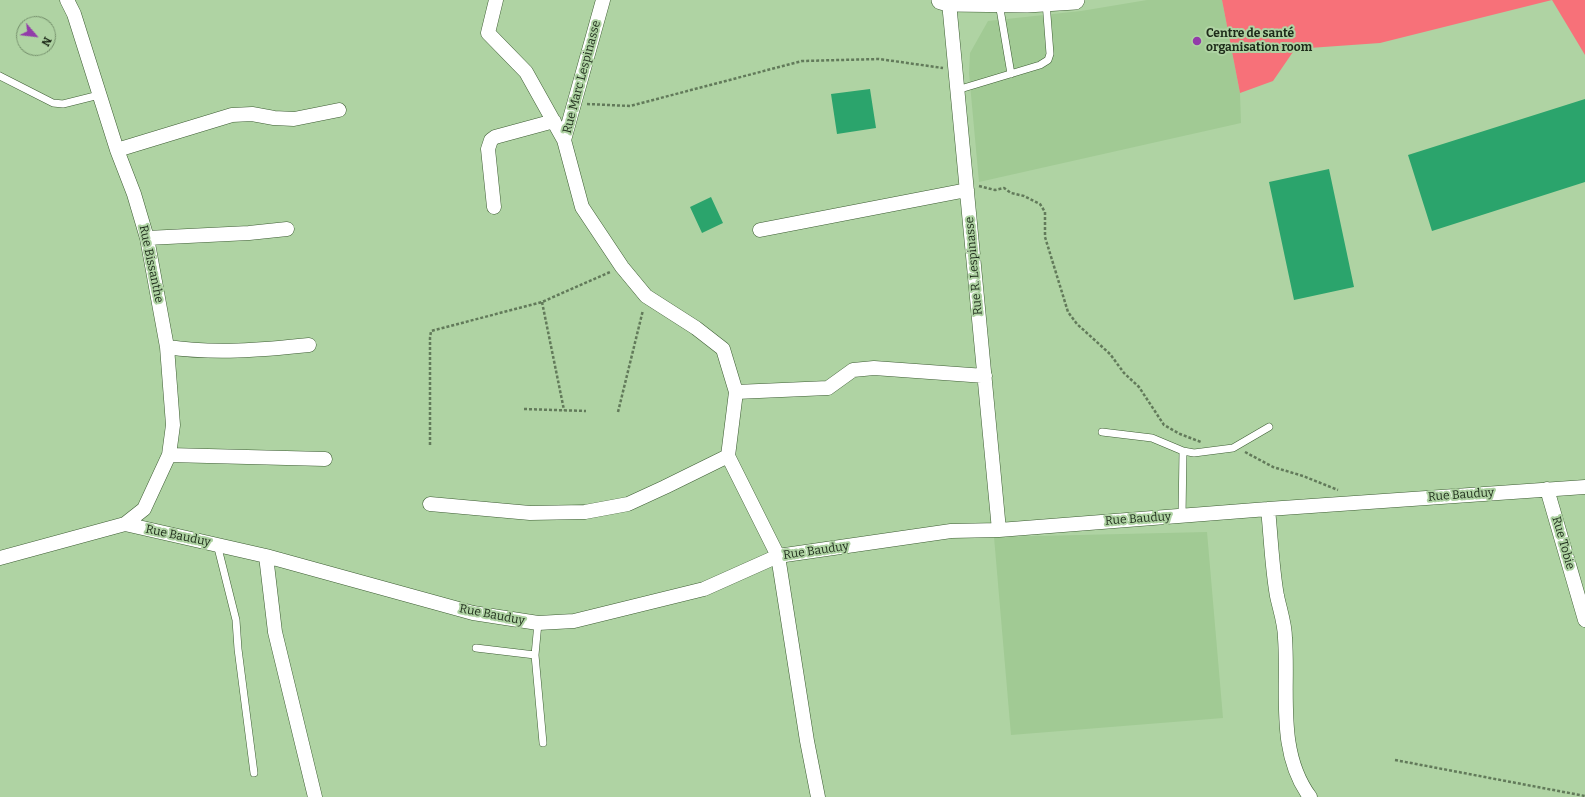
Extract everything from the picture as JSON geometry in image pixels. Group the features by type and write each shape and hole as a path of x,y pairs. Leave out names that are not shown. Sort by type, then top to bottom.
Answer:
{"main road":[{"path":"945,1 998,3 1075,0"}],"street":[{"name":"Rue Bissanthe","path":"67,0 74,14 117,150 134,194 147,238 168,347 173,425 169,455 144,509 125,524"},
{"path":"496,0 488,33 526,72 564,140"},
{"name":"Rue Marc Lespinasse","path":"603,0 564,140 582,207 622,267 646,296 696,328 723,349 736,392 728,456"},
{"name":"Rue R. Lespinasse","path":"945,1 956,70 1000,530"},
{"path":"117,150 232,115 252,114 274,118 294,119 339,110"},
{"path":"494,207 488,149 491,140 495,137 554,121"},
{"path":"760,230 967,187"},
{"path":"147,238 249,233 286,229"},
{"path":"168,347 187,350 227,351 309,344"},
{"path":"736,392 828,388 853,370 874,368 985,376"},
{"path":"169,455 325,459"},
{"path":"430,504 530,513 585,512 628,504 728,456 778,556 807,741 818,797"},
{"name":"Rue Bauduy","path":"0,558 125,524 266,556 473,613 538,623 574,621 704,589 778,556 951,531 1000,530 1268,509 1585,487"},
{"name":"Rue Tobie","path":"1547,489 1585,620"},
{"path":"1268,509 1277,596 1285,637 1285,692 1289,741 1296,771 1305,791 1310,797"},
{"path":"266,556 275,632 315,797"}],"lane":[{"path":"957,90 1040,65 1048,60 1050,54 1046,2"},
{"path":"998,3 1011,74"},
{"path":"0,76 53,103 63,104 100,94"},
{"path":"1102,432 1152,438 1184,451 1194,453 1233,448 1269,427"},
{"path":"1182,516 1184,451"},
{"path":"217,544 236,620 238,649 254,773"},
{"path":"538,623 535,655 543,743"},
{"path":"476,648 535,655"}],"path":[{"path":"574,103 630,106 802,61 879,59 956,70"},
{"path":"967,187 984,186 995,190 1004,188 1011,193 1024,196 1040,204 1045,212 1045,237 1068,312 1077,324 1110,354 1124,373 1139,387 1164,425 1180,434 1203,442"},
{"path":"430,445 431,331 542,302 622,267"},
{"path":"618,412 646,296"},
{"path":"542,302 564,410"},
{"path":"524,409 586,411"},
{"path":"1233,448 1273,467 1303,476 1338,490 1353,503"},
{"path":"1395,760 1585,796"}],"shaded area":[{"path":"1147,0 1222,0 1240,93 1241,123 979,182 969,73 970,53 988,21 1081,11"},
{"path":"1222,0 1552,0 1380,43 1295,49 1273,81 1240,93"},
{"path":"1552,0 1585,0 1585,55"},
{"path":"1207,532 1223,718 1011,735 994,537"}],"building":[{"path":"870,89 876,128 837,134 831,94"},
{"path":"1585,99 1585,182 1432,231 1408,155"},
{"path":"1329,169 1354,287 1294,300 1269,182"},
{"path":"711,197 723,223 702,233 690,207"}],"place":[{"name":"Centre de santé organisation room","path":"1197,41"}]}
